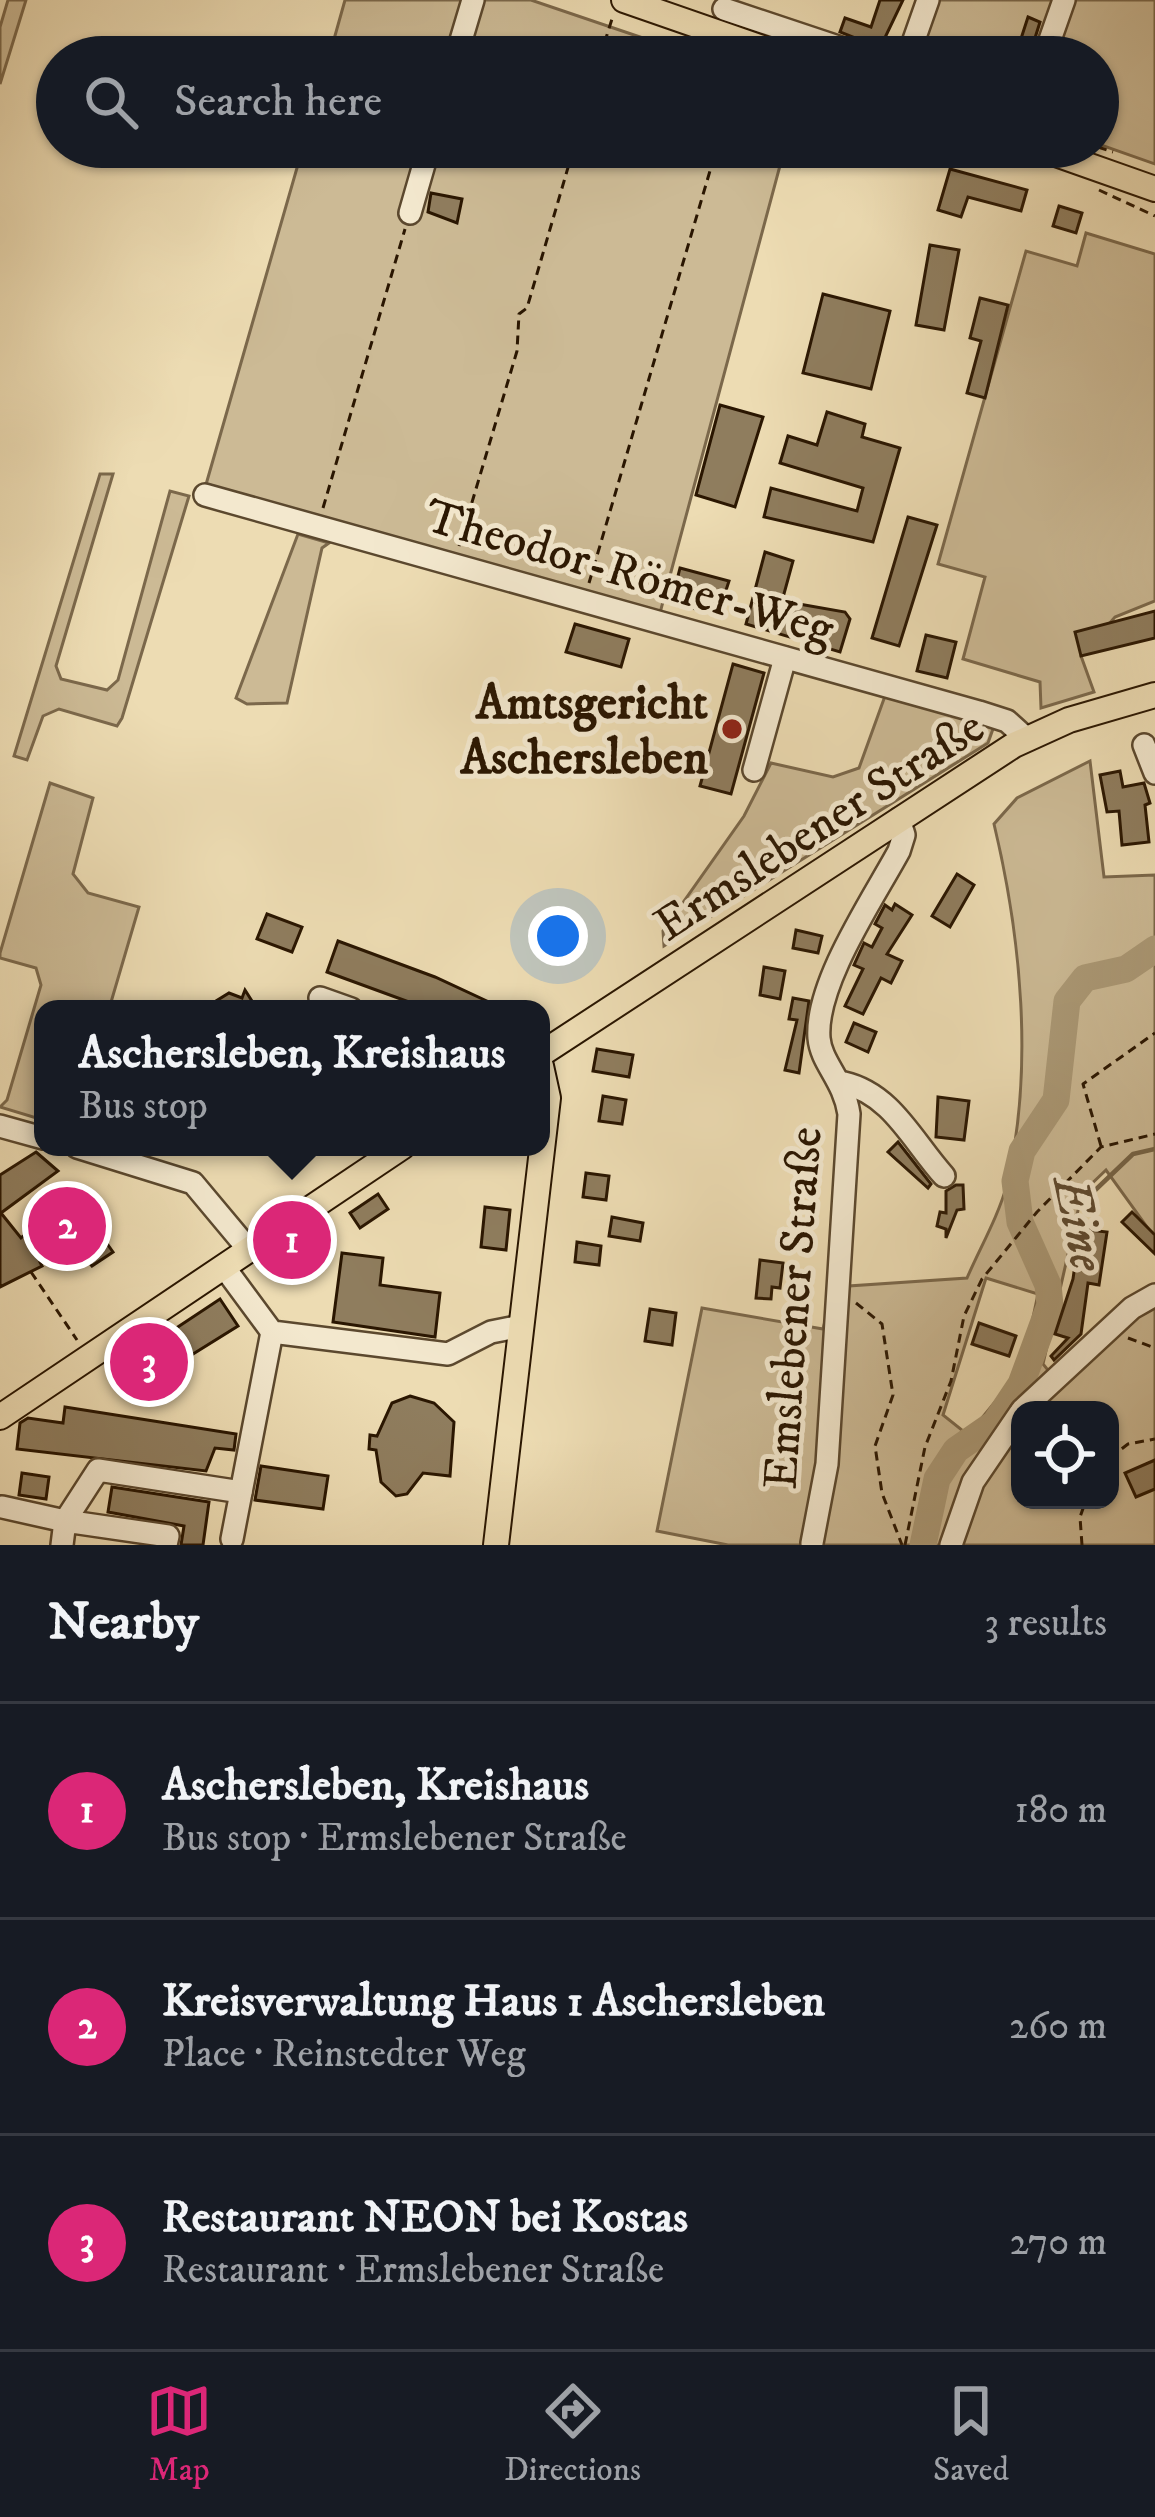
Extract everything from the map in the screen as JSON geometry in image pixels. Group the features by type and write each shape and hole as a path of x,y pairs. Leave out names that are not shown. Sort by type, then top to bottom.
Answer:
{"main road":[{"path":"619,6 718,36"},
{"path":"1096,168 1155,189"},
{"name":"Ermslebener Straße","path":"550,1048 1027,739 1155,695"},
{"path":"3,1410 389,1156"},
{"path":"496,1545 541,1156"}],"street":[{"path":"462,36 473,0"},
{"path":"915,36 928,0"},
{"path":"1051,36 1064,0"},
{"path":"724,9 805,36"},
{"path":"410,213 423,168"},
{"name":"Theodor-Römer-Weg","path":"205,495 1007,721 1027,739"},
{"path":"754,770 784,658"},
{"path":"1144,746 1155,773"},
{"name":"Emslebener Straße","path":"812,1543 827,1464 849,1114 844,1084 822,1054 819,1021 835,971 899,851 904,835 899,819"},
{"path":"320,998 326,1000"},
{"path":"844,1084 867,1088 893,1112 944,1176"},
{"path":"0,1126 34,1135"},
{"path":"106,1156 193,1183 249,1250"},
{"path":"224,1267 272,1331 448,1354 491,1332 521,1326"},
{"path":"1033,1401 1155,1294"},
{"path":"232,1539 272,1331"},
{"path":"951,1545 973,1482 1011,1427"},
{"path":"62,1545 65,1521 98,1470 241,1492"},
{"path":"1,1512 168,1537 166,1545"}],"path":[{"path":"608,36 619,6"},
{"path":"454,566 517,351 519,314 527,308 568,168"},
{"path":"584,602 711,168"},
{"path":"1104,171 1100,194 1155,216"},
{"path":"317,527 410,213"},
{"path":"1101,1147 1083,1084 1155,1033"},
{"path":"903,1545 926,1447 951,1381 964,1316 982,1279 1019,1232 1101,1147 1155,1134"},
{"path":"31,1272 89,1357"},
{"path":"839,1289 882,1324 893,1395 875,1446 882,1492 903,1545"},
{"path":"1110,1330 1155,1348"},
{"path":"1119,1451 1128,1444 1155,1439"},
{"path":"1082,1509 1082,1545"},
{"path":"905,1537 916,1537"}],"shaded area":[{"path":"8,0 26,0 0,84 0,27"},
{"path":"345,0 531,0 637,36 335,36"},
{"path":"935,0 1155,0 1155,164 1119,151 1119,36 922,36"},
{"path":"297,168 779,168 660,613 205,488"},
{"path":"1086,233 1155,254 1155,601 1115,617 1081,656 1094,692 1041,708 1040,682 963,659 985,577 938,564 1026,251 1077,266"},
{"path":"100,474 113,474 56,666 61,679 107,690 118,680 170,491 189,496 122,718 117,726 59,709 43,716 27,760 14,756"},
{"path":"298,534 329,543 322,548 287,703 247,704 236,698"},
{"path":"885,696 994,726 988,743 664,946 663,931 744,816 771,763 833,777 859,768"},
{"path":"1090,761 1104,877 1155,875 1155,1238 1106,1170 1082,1193 1043,1364 1051,1374 1155,1295 1155,1545 728,1545 657,1531 702,1308 823,1329 834,1287 967,1278 1007,1184 1020,1095 1017,957 994,824 1017,798","holes":["986,1278 1038,1294 1022,1369 968,1435 943,1415"]},
{"path":"50,783 93,798 73,874 88,893 139,907 112,1000 37,1000 41,985 36,968 0,958"},
{"path":"34,1009 34,1117 0,1107 7,1100"}],"building":[{"path":"880,0 903,0 886,36 840,32 845,18 871,27"},
{"path":"1028,17 1040,22 1036,36 1022,36"},
{"path":"950,169 1027,190 1021,211 968,197 961,217 938,210"},
{"path":"431,193 462,199 457,223 428,212"},
{"path":"1059,206 1082,213 1076,233 1053,226"},
{"path":"930,245 959,250 944,330 916,325"},
{"path":"823,294 890,311 871,389 803,373"},
{"path":"980,298 1008,305 985,398 967,393 981,341 970,338"},
{"path":"720,405 763,417 735,507 696,495"},
{"path":"827,412 865,424 862,437 900,448 873,542 764,517 771,488 857,511 863,488 780,463 788,436 817,445"},
{"path":"908,517 937,525 899,646 872,638"},
{"path":"765,552 793,561 782,601 845,612 850,619 840,652 746,624"},
{"path":"680,568 729,581 718,615 684,606 689,588 676,584"},
{"path":"1155,611 1155,638 1081,656 1075,632"},
{"path":"575,624 629,639 621,667 566,652"},
{"path":"926,635 956,642 947,678 917,671"},
{"name":"Amtsgericht Aschersleben","path":"733,664 764,673 731,794 700,786"},
{"path":"1120,771 1123,787 1144,783 1150,803 1145,805 1149,842 1122,845 1119,811 1107,812 1100,775"},
{"path":"957,874 974,885 950,927 932,916"},
{"path":"895,904 912,915 887,954 902,961 891,983 881,978 863,1014 845,1006 863,969 854,965 864,943 872,947 882,928 875,924 885,905 892,910"},
{"path":"267,914 302,927 292,952 257,939"},
{"path":"796,930 822,936 818,953 793,948"},
{"path":"338,941 485,1000 403,1000 327,972"},
{"path":"764,967 785,971 780,999 760,995"},
{"path":"245,990 251,1000 218,1000 229,993 242,998"},
{"path":"793,998 809,1001 799,1073 785,1070 797,1020 789,1019"},
{"path":"854,1023 876,1032 868,1052 846,1042"},
{"path":"597,1049 633,1055 629,1077 593,1071"},
{"path":"603,1096 626,1100 622,1124 599,1121"},
{"path":"938,1097 969,1101 964,1140 936,1137"},
{"path":"898,1142 931,1184 928,1188 888,1152"},
{"path":"34,1153 58,1171 1,1213 21,1238 73,1196 113,1252 92,1266 71,1241 40,1262 42,1266 0,1287 0,1175"},
{"path":"586,1173 609,1176 606,1200 583,1197"},
{"path":"963,1185 964,1209 957,1210 946,1238 946,1229 937,1226 940,1212 946,1213 946,1191"},
{"path":"378,1194 388,1209 360,1228 350,1213"},
{"path":"485,1207 510,1210 506,1250 481,1247"},
{"path":"1132,1212 1155,1235 1155,1254 1122,1222"},
{"path":"612,1217 643,1223 640,1241 609,1236"},
{"path":"1080,1229 1107,1232 1099,1285 1088,1283 1081,1334 1054,1360 1051,1356 1068,1338 1055,1334 1073,1279"},
{"path":"577,1242 601,1246 599,1265 575,1262"},
{"path":"342,1253 383,1258 380,1285 440,1293 435,1337 333,1322"},
{"path":"760,1260 783,1263 780,1288 772,1287 771,1299 756,1298"},
{"path":"220,1299 238,1326 132,1392 116,1368"},
{"path":"650,1309 676,1313 672,1345 645,1341"},
{"path":"979,1323 1016,1336 1009,1356 972,1344"},
{"path":"410,1396 434,1403 454,1422 450,1476 423,1473 407,1494 396,1496 381,1482 376,1450 369,1449 370,1435 377,1436 392,1403"},
{"path":"65,1407 236,1434 234,1450 215,1448 206,1471 17,1449 20,1423 28,1418 63,1423"},
{"path":"1155,1460 1155,1489 1136,1497 1125,1473"},
{"path":"261,1466 328,1476 323,1509 255,1500"},
{"path":"22,1473 49,1477 46,1499 19,1495"},
{"path":"112,1487 209,1502 203,1545 181,1545 184,1526 108,1512"}],"waterway":[{"name":"Eine","path":"923,1545 937,1479 956,1450 995,1423 1021,1384 1050,1305 1048,1285 1020,1222 1015,1181 1022,1151 1056,1100 1067,1001 1085,978 1126,969 1155,949"},
{"path":"1088,1197 1133,1154 1155,1149"}],"place":[{"name":"Amtsgericht Aschersleben","path":"732,729"},
{"name":"Kreisverwaltung Haus 1 Aschersleben","path":"67,1226"},
{"name":"Aschersleben, Kreishaus","path":"292,1240"},
{"name":"Restaurant NEON bei Kostas","path":"149,1362"}]}
